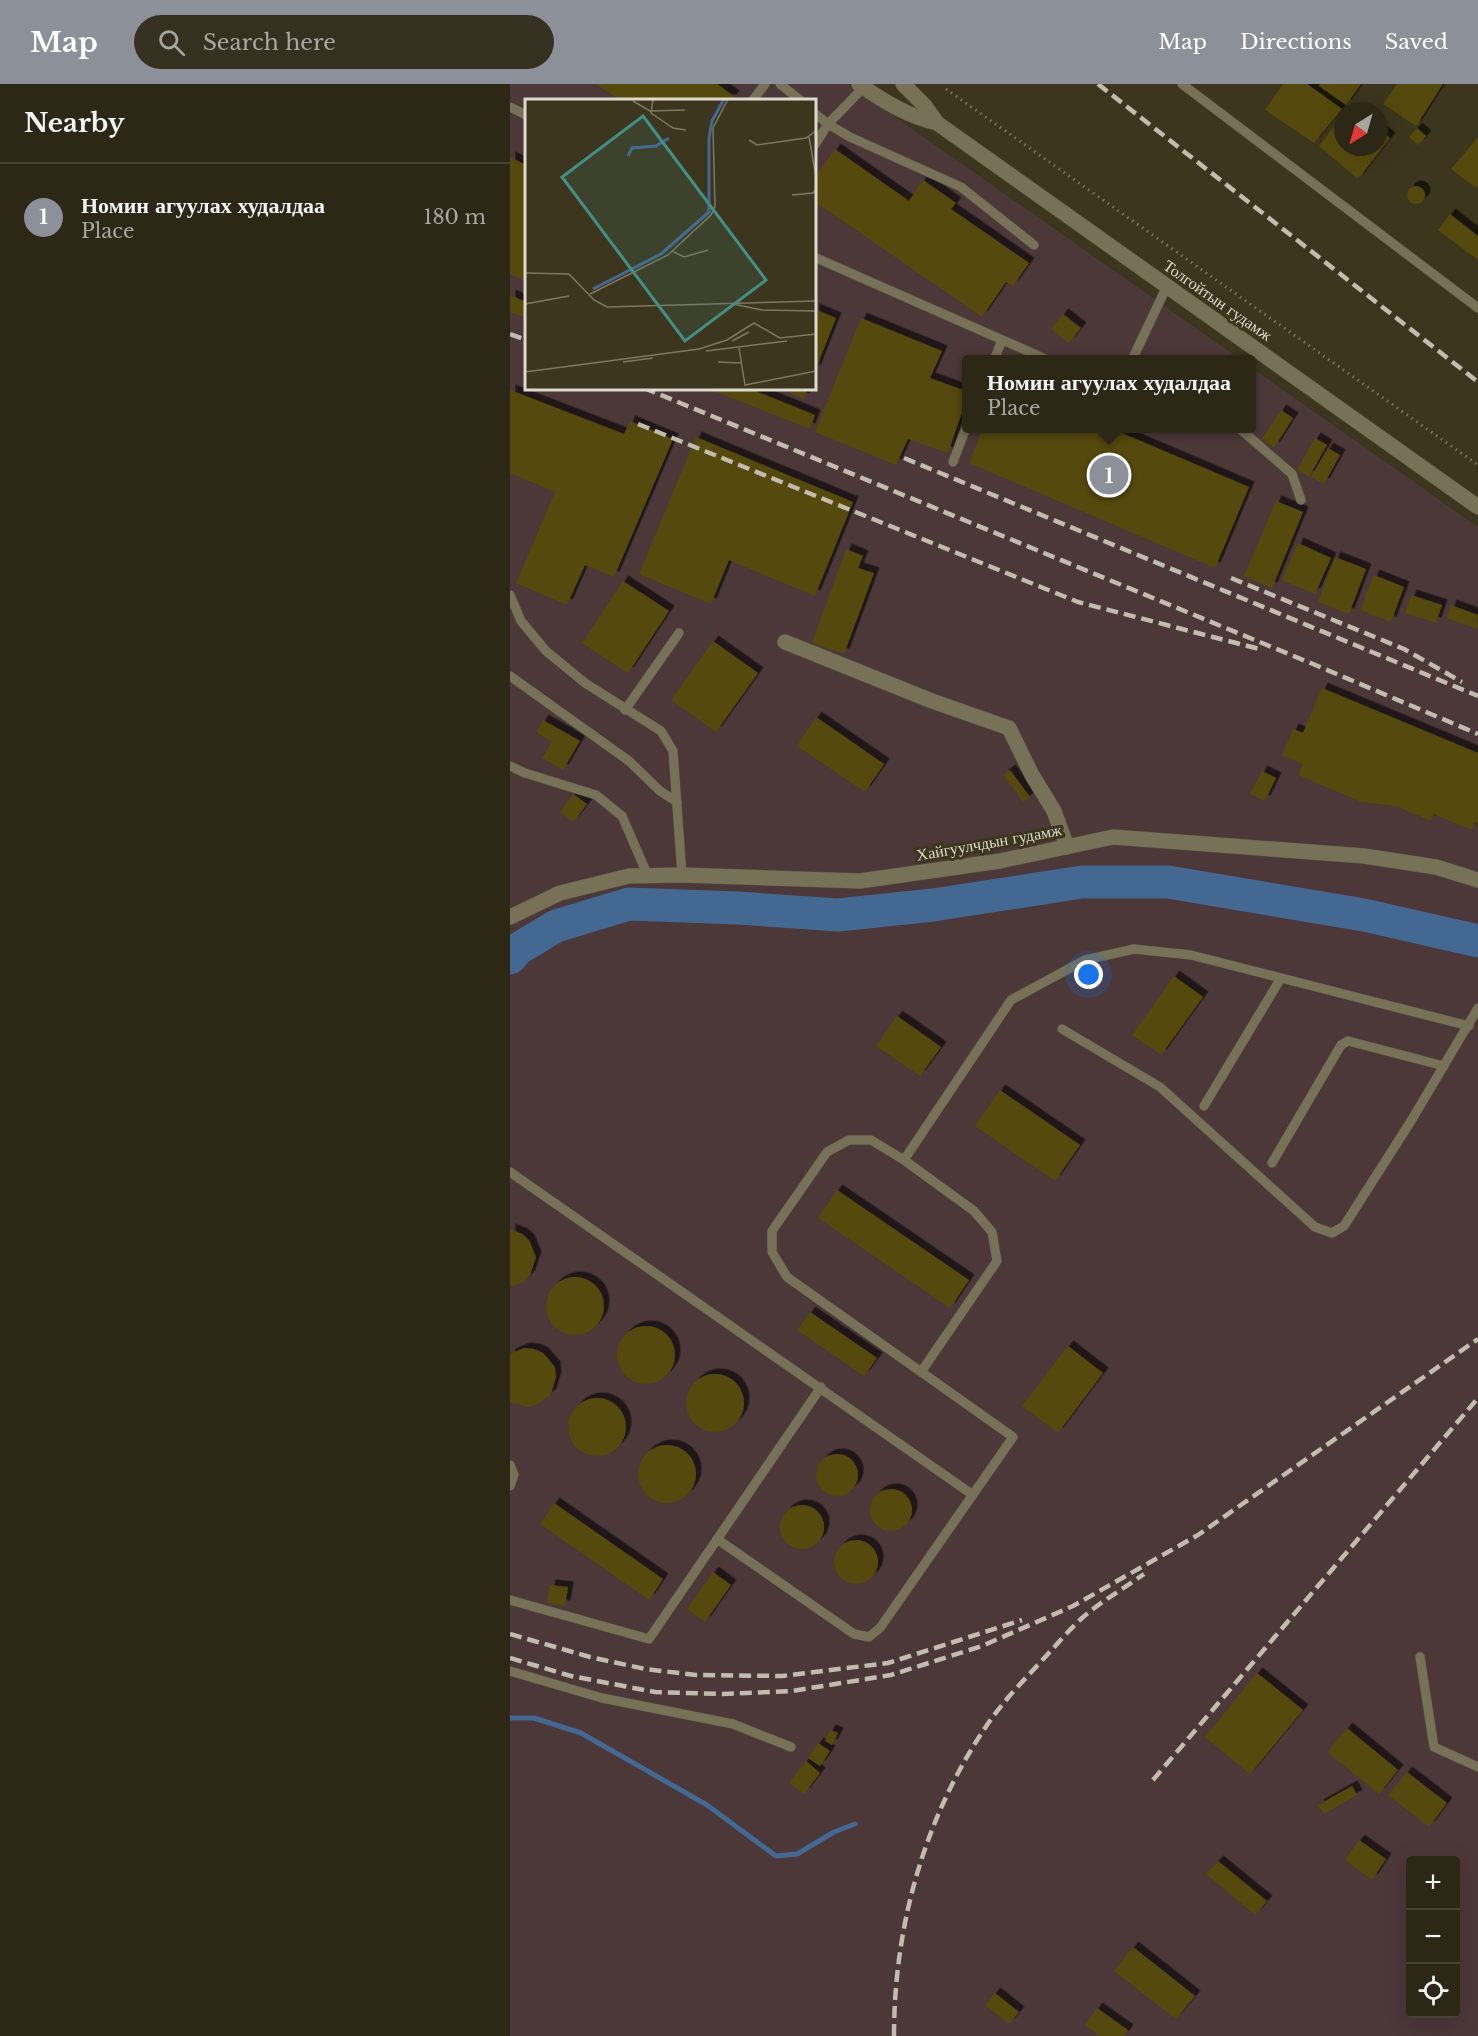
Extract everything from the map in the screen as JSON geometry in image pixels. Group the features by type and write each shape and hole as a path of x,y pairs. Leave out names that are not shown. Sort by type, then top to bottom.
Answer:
{"street":[{"name":"Толгойтын гудамж","path":"903,84 938,123 1478,507"},
{"name":"Толгойтын гудамж","path":"862,86 902,112 938,123"},
{"path":"785,642 932,701 1009,728 1032,775 1054,811 1066,847"},
{"name":"Хайгуулчдын гудамж","path":"510,917 560,893 629,876 682,875 860,881 1000,861 1113,837 1340,854 1436,867 1478,880"}],"lane":[{"path":"754,99 765,84"},
{"path":"780,84 799,99"},
{"path":"1182,84 1478,309"},
{"path":"816,143 828,124 862,86"},
{"path":"510,107 525,114"},
{"path":"816,115 850,137 961,187 1034,245"},
{"path":"816,258 1036,355"},
{"path":"1134,355 1167,286"},
{"path":"996,355 1002,340"},
{"path":"953,462 964,433"},
{"path":"1244,433 1292,474 1301,500"},
{"path":"510,595 521,621 546,651 585,683 661,731 673,751 682,875"},
{"path":"625,710 679,633"},
{"path":"510,676 628,761 660,791 677,802"},
{"path":"510,766 525,773 596,795 614,809 622,816 648,876"},
{"path":"904,1160 1011,1000 1085,960 1134,949 1191,955 1469,1026"},
{"path":"1204,1106 1281,978"},
{"path":"1062,1029 1160,1087 1315,1227 1332,1233 1344,1226 1478,1008"},
{"path":"1272,1162 1341,1045 1348,1041 1444,1066"},
{"path":"717,1539 854,1634 869,1637 880,1628 1013,1437 921,1372 787,1277 772,1252 771,1230 827,1152 849,1140 871,1140 904,1160 974,1211 992,1232 997,1261 921,1372"},
{"path":"510,1172 973,1495"},
{"path":"510,1600 649,1639 821,1387"},
{"path":"510,1465 514,1476 510,1486"},
{"path":"1420,1657 1434,1747 1478,1767"},
{"path":"510,1671 602,1698 733,1724 791,1747"}],"path":[{"path":"946,89 1478,465"}],"shaded area":[{"path":"510,84 848,84 1234,355 962,355 962,433 1256,433 1256,371 1478,527 1478,2036 510,2036"}],"building":[{"path":"596,84 717,84 734,96 732,99 618,99"},
{"path":"1283,84 1307,84 1334,103 1334,119 1314,143 1265,110"},
{"path":"1320,84 1361,84 1348,102 1342,102 1319,86"},
{"path":"1397,84 1443,84 1416,126 1388,107 1388,102 1384,102"},
{"path":"1334,127 1334,156 1376,156 1358,179 1319,146"},
{"path":"1417,128 1426,136 1418,145 1409,137"},
{"path":"1478,137 1478,185 1476,188 1451,169"},
{"path":"835,149 909,201 923,180 956,203 951,209 1029,263 1013,286 1006,282 982,317 816,202 816,176"},
{"path":"510,157 525,164 525,281 510,274"},
{"path":"1416,186 1422,189 1425,195 1422,201 1416,204 1410,201 1407,195 1410,189"},
{"path":"1450,214 1478,236 1478,260 1438,230"},
{"path":"510,295 525,302 525,318 510,312"},
{"path":"816,310 836,318 816,368"},
{"path":"1063,314 1081,328 1069,343 1051,329"},
{"path":"861,318 942,351 930,378 962,390 962,412 948,453 908,439 896,465 815,432"},
{"path":"510,390 624,434 630,421 673,439 614,577 585,565 567,605 516,583 555,492 510,473"},
{"path":"711,390 753,390 815,415 810,429"},
{"path":"784,390 807,390 804,399"},
{"path":"1281,410 1293,418 1274,448 1262,439"},
{"path":"981,433 1122,433 1249,487 1215,568 969,463"},
{"path":"696,437 853,502 815,596 729,560 711,604 639,574"},
{"path":"1315,438 1327,445 1309,477 1297,470"},
{"path":"1328,448 1340,455 1324,484 1311,477"},
{"path":"1276,501 1303,512 1272,588 1244,576"},
{"path":"1298,543 1331,558 1315,594 1282,580"},
{"path":"846,549 863,556 858,568 874,573 844,654 812,643"},
{"path":"1335,557 1366,569 1349,614 1318,602"},
{"path":"1374,575 1404,587 1391,622 1360,610"},
{"path":"623,581 669,611 628,673 582,643"},
{"path":"1411,595 1442,605 1436,623 1405,613"},
{"path":"1451,605 1478,615 1477,629 1447,618"},
{"path":"713,641 758,673 716,732 671,700"},
{"path":"1322,688 1478,753 1478,824 1475,822 1472,830 1433,814 1431,821 1395,806 1361,802 1298,775 1303,764 1282,755 1293,729 1303,733"},
{"path":"816,717 884,764 865,792 797,746"},
{"path":"543,720 580,741 563,770 542,758 552,742 536,732"},
{"path":"1010,770 1030,797 1023,802 1003,775"},
{"path":"1262,771 1276,778 1265,801 1250,794"},
{"path":"573,794 587,804 573,822 560,812"},
{"path":"1174,976 1203,997 1161,1055 1132,1035"},
{"path":"897,1016 941,1047 920,1076 876,1046"},
{"path":"1000,1090 1080,1145 1055,1181 975,1126"},
{"path":"837,1190 969,1280 950,1308 818,1218"},
{"path":"510,1229 529,1240 536,1257 530,1275 524,1282 510,1287"},
{"path":"569,1277 581,1277 596,1285 604,1300 604,1312 596,1327 581,1335 569,1335 554,1327 546,1312 546,1300 554,1285"},
{"path":"810,1312 877,1358 864,1376 797,1330"},
{"path":"640,1326 652,1326 667,1334 675,1349 675,1361 667,1376 652,1384 640,1384 625,1376 617,1361 617,1349 625,1334"},
{"path":"1068,1346 1103,1373 1058,1433 1022,1406"},
{"path":"524,1348 543,1353 555,1367 556,1377 551,1394 537,1405 528,1407 510,1402 510,1354"},
{"path":"709,1374 721,1374 736,1382 744,1397 744,1409 736,1424 721,1432 709,1432 694,1424 686,1409 686,1397 694,1382"},
{"path":"591,1398 603,1398 618,1406 626,1421 626,1433 618,1448 603,1456 591,1456 576,1448 568,1433 568,1421 576,1406"},
{"path":"661,1445 673,1445 688,1453 696,1468 696,1480 688,1495 673,1503 661,1503 646,1495 638,1480 638,1468 646,1453"},
{"path":"837,1454 852,1460 858,1475 852,1490 837,1496 822,1490 816,1475 822,1460"},
{"path":"891,1489 906,1495 912,1510 906,1525 891,1531 876,1525 870,1510 876,1495"},
{"path":"554,1503 663,1579 649,1600 540,1524"},
{"path":"802,1505 817,1512 824,1527 817,1542 802,1549 787,1542 780,1527 787,1512"},
{"path":"856,1540 871,1547 878,1562 871,1577 856,1584 841,1577 834,1562 841,1547"},
{"path":"713,1572 731,1585 705,1622 687,1609"},
{"path":"550,1585 568,1587 565,1606 547,1603"},
{"path":"1257,1673 1303,1710 1250,1774 1205,1737"},
{"path":"1347,1728 1398,1770 1379,1794 1327,1752"},
{"path":"830,1730 838,1733 832,1745 825,1741"},
{"path":"818,1743 830,1751 820,1766 808,1758"},
{"path":"806,1761 820,1773 804,1794 789,1783"},
{"path":"1407,1772 1447,1803 1429,1827 1388,1795"},
{"path":"1352,1786 1357,1795 1324,1814 1318,1805"},
{"path":"1359,1840 1386,1859 1372,1880 1345,1860"},
{"path":"1218,1861 1267,1901 1255,1915 1206,1874"},
{"path":"1133,1947 1195,1996 1176,2019 1114,1971"},
{"path":"995,1993 1019,2012 1009,2024 985,2005"},
{"path":"1097,2008 1128,2030 1124,2036 1100,2036 1085,2025"}],"waterway":[{"path":"510,958 518,949 556,926 629,904 838,915 933,905 1082,882 1168,882 1364,915 1478,941"},
{"path":"510,1718 534,1718 581,1733 707,1805 776,1856 797,1854 834,1832 855,1824"}],"railway":[{"path":"1098,84 1478,382"},
{"path":"510,334 525,340"},
{"path":"649,390 1478,734"},
{"path":"638,424 1078,602 1263,650"},
{"path":"904,458 1478,696"},
{"path":"1231,578 1404,649 1462,682"},
{"path":"510,1658 571,1676 655,1692 723,1694 792,1691 891,1675 982,1646 1073,1606 1198,1535 1478,1339"},
{"path":"1153,1780 1478,1398"},
{"path":"894,2036 895,1995 900,1955 917,1875 929,1837 964,1763 999,1709 1068,1632 1096,1607 1144,1574"},
{"path":"510,1634 590,1657 645,1669 696,1675 782,1676 888,1663 1022,1620"}],"place":[{"name":"Номин агуулах худалдаа","path":"1109,475"}]}
